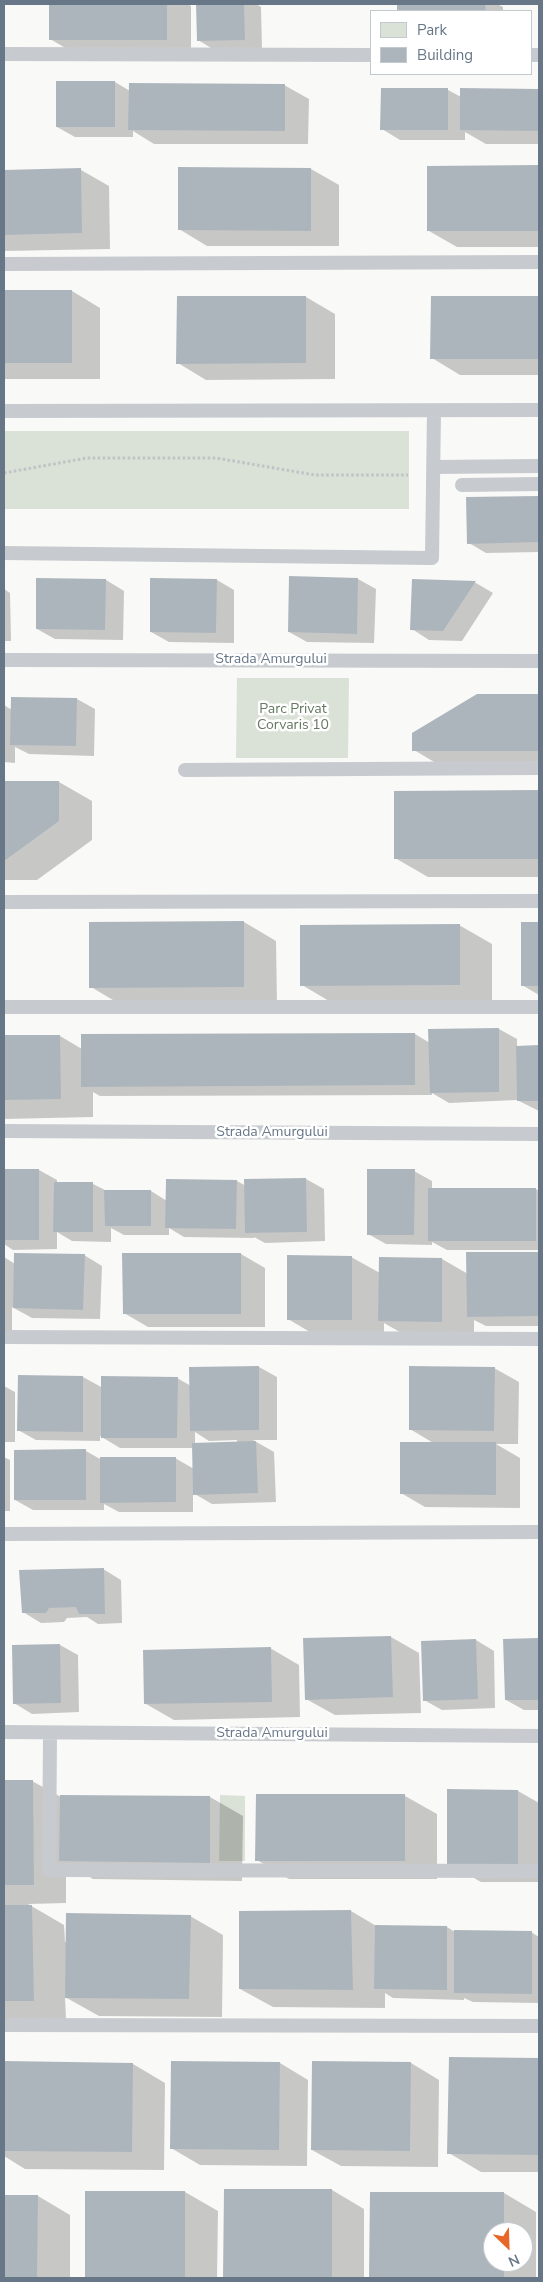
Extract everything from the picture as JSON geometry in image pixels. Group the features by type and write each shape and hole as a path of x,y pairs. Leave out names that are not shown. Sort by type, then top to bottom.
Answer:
{"lane":[{"path":"4,54 370,55"},
{"path":"4,264 539,262"},
{"path":"4,411 539,410"},
{"path":"4,552 432,558 434,411"},
{"path":"433,467 539,466"},
{"path":"462,485 539,484"},
{"name":"Strada Amurgului","path":"4,660 539,661"},
{"path":"185,770 539,768"},
{"path":"4,902 539,901"},
{"path":"4,1007 539,1007"},
{"name":"Strada Amurgului","path":"4,1131 539,1134"},
{"path":"4,1338 539,1338"},
{"path":"4,1534 539,1532"},
{"name":"Strada Amurgului","path":"4,1732 539,1736"},
{"path":"50,1733 49,1870 539,1872"},
{"path":"4,2025 539,2026"}],"path":[{"path":"4,473 87,458 216,458 314,475 409,475"}],"green space":[{"path":"4,431 409,431 409,509 4,509"},
{"name":"Parc Privat Corvaris 10","path":"237,678 349,678 348,758 236,758"},
{"path":"220,1795 245,1796 245,1861 219,1861"}],"building":[{"path":"49,4 167,4 167,40 49,40"},
{"path":"196,4 244,4 245,40 197,41"},
{"path":"397,4 485,4 486,10 397,10"},
{"path":"56,81 115,81 115,127 56,127"},
{"path":"129,83 285,84 285,131 128,130"},
{"path":"381,88 448,88 448,130 380,130"},
{"path":"460,88 539,89 539,131 460,130"},
{"path":"539,165 539,231 427,231 427,166"},
{"path":"178,167 311,168 311,231 178,230"},
{"path":"81,168 82,233 4,235 4,170"},
{"path":"4,290 72,290 72,363 4,363"},
{"path":"177,296 306,296 306,363 176,364"},
{"path":"431,296 539,296 539,359 430,359"},
{"path":"539,496 539,542 467,544 466,497"},
{"path":"289,576 358,578 357,634 288,632"},
{"path":"36,578 106,579 105,630 36,629"},
{"path":"150,578 217,579 216,633 150,632"},
{"path":"412,579 476,581 443,631 410,630"},
{"path":"477,694 539,694 539,751 412,751 412,733"},
{"path":"11,697 77,698 76,746 10,745"},
{"path":"4,781 59,781 59,821 4,861"},
{"path":"539,790 539,859 394,859 394,791"},
{"path":"244,921 244,987 89,988 89,922"},
{"path":"521,922 539,922 539,986 521,986"},
{"path":"460,924 460,985 300,986 300,925"},
{"path":"499,1028 499,1092 430,1093 428,1029"},
{"path":"415,1033 415,1085 81,1087 81,1034"},
{"path":"4,1035 60,1035 61,1099 4,1100"},
{"path":"539,1045 539,1101 517,1101 516,1046"},
{"path":"4,1169 39,1169 39,1240 4,1240"},
{"path":"367,1169 415,1169 414,1235 367,1235"},
{"path":"306,1178 307,1232 245,1233 244,1179"},
{"path":"166,1179 237,1180 236,1229 165,1228"},
{"path":"54,1182 93,1182 93,1232 53,1232"},
{"path":"428,1188 536,1188 536,1241 428,1241"},
{"path":"104,1190 151,1190 151,1226 105,1226"},
{"path":"466,1252 539,1252 539,1316 467,1317"},
{"path":"14,1253 85,1254 83,1310 13,1308"},
{"path":"122,1253 241,1253 241,1314 123,1314"},
{"path":"287,1255 352,1256 352,1320 287,1320"},
{"path":"379,1257 442,1258 442,1322 378,1321"},
{"path":"259,1366 259,1430 190,1431 189,1367"},
{"path":"409,1366 495,1367 494,1431 409,1430"},
{"path":"18,1375 83,1376 83,1432 17,1431"},
{"path":"101,1376 178,1377 177,1438 101,1438"},
{"path":"256,1441 258,1493 193,1495 192,1443"},
{"path":"400,1442 496,1442 496,1495 400,1494"},
{"path":"86,1449 86,1500 14,1500 14,1450"},
{"path":"100,1457 176,1457 176,1502 100,1503"},
{"path":"104,1568 105,1614 79,1614 76,1607 49,1608 46,1613 22,1613 19,1570"},
{"path":"391,1636 393,1697 305,1700 303,1638"},
{"path":"539,1638 539,1700 505,1700 503,1639"},
{"path":"476,1639 478,1699 423,1701 421,1641"},
{"path":"60,1644 61,1703 13,1704 12,1645"},
{"path":"271,1647 272,1702 144,1704 143,1650"},
{"path":"4,1780 33,1780 34,1885 4,1885"},
{"path":"447,1789 518,1790 518,1864 447,1864"},
{"path":"256,1794 405,1794 405,1861 255,1861"},
{"path":"60,1795 210,1796 210,1863 59,1861"},
{"path":"4,1905 32,1905 34,2001 4,2001"},
{"path":"351,1910 353,1990 239,1989 239,1911"},
{"path":"66,1913 191,1915 189,1999 65,1998"},
{"path":"375,1925 447,1926 447,1990 374,1989"},
{"path":"454,1930 532,1931 532,1994 454,1993"},
{"path":"449,2057 539,2058 539,2155 447,2154"},
{"path":"4,2061 133,2063 132,2152 4,2151"},
{"path":"171,2061 280,2062 279,2150 170,2149"},
{"path":"312,2061 411,2062 410,2151 311,2150"},
{"path":"224,2189 332,2189 332,2278 223,2278"},
{"path":"85,2191 185,2191 185,2278 85,2278"},
{"path":"370,2192 504,2192 504,2222 483,2222 483,2272 504,2272 504,2278 369,2278"},
{"path":"4,2195 38,2195 37,2278 4,2278"}]}
